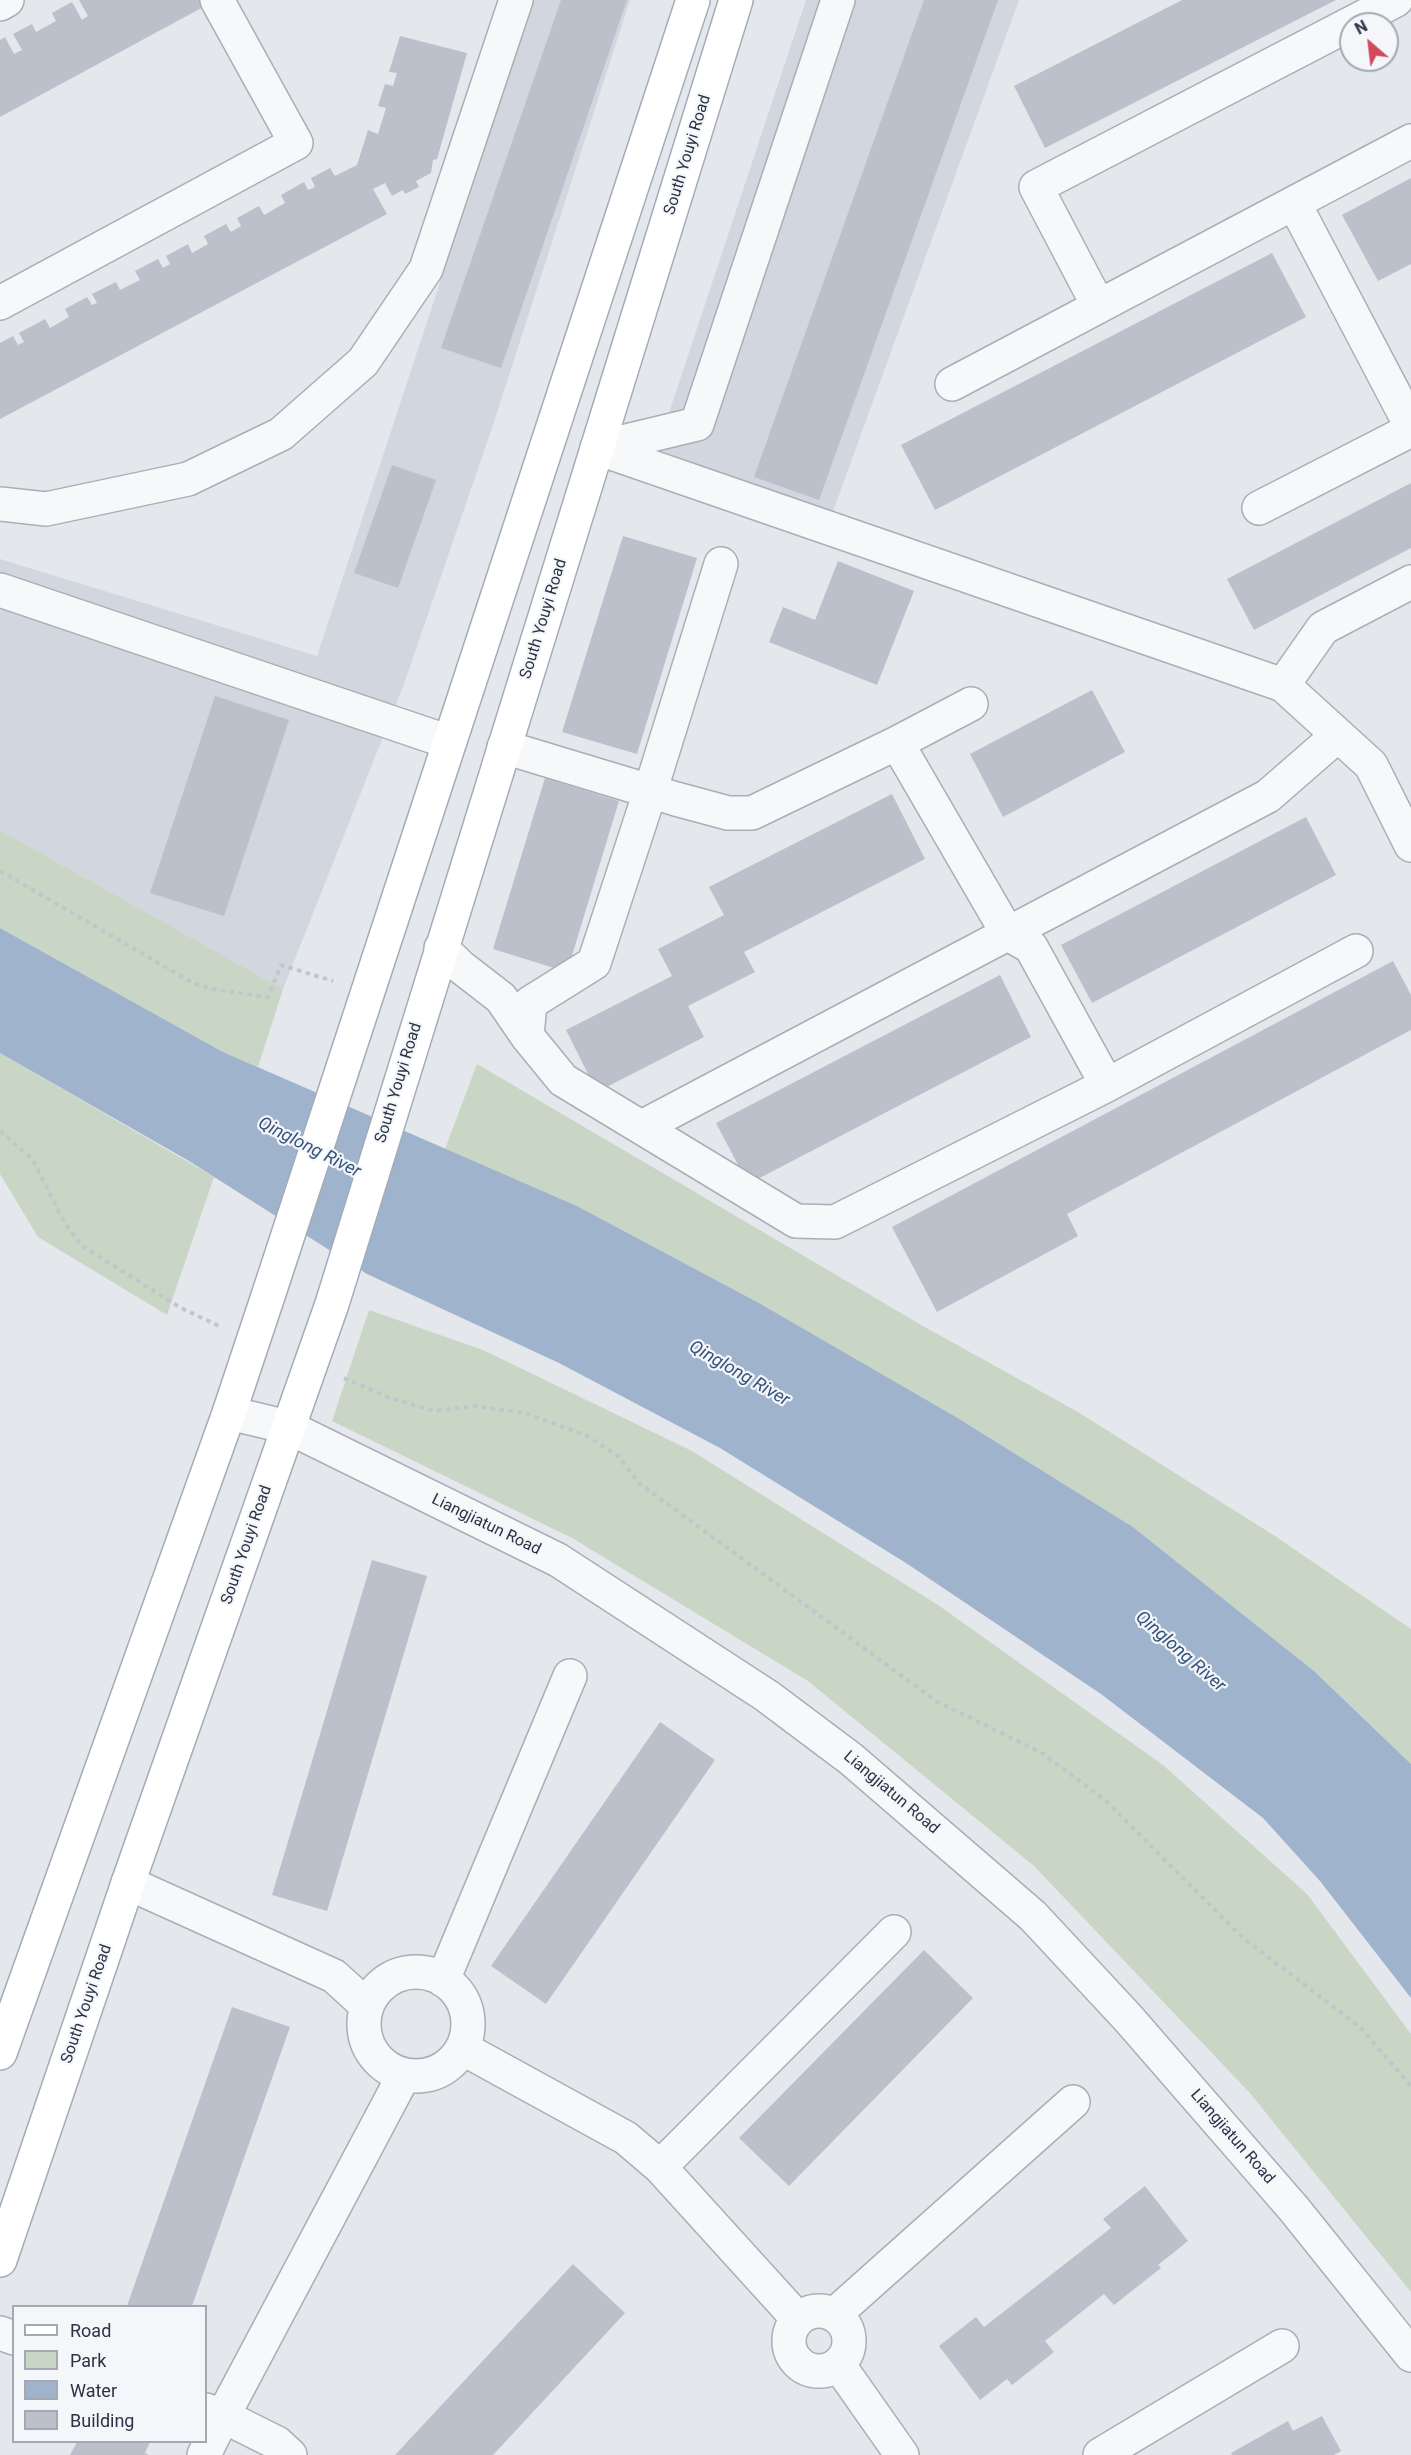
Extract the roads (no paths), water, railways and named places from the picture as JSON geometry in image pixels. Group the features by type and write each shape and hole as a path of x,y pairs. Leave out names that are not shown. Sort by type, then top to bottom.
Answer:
{"main road":[{"path":"0,2053 6,2015 229,1413 693,0"},
{"name":"South Youyi Road","path":"0,2260 128,1883 332,1304 736,0"}],"street":[{"path":"0,4 7,0"},
{"path":"0,303 296,143 217,0"},
{"path":"0,504 46,509 188,478 281,434 363,362 426,269 516,0"},
{"path":"597,448 697,424 838,0"},
{"path":"1098,305 1036,187 1396,0"},
{"path":"952,384 1411,141"},
{"path":"1259,508 1411,428 1294,202"},
{"path":"597,448 1283,685 1371,765 1411,845"},
{"path":"527,1036 530,1003 594,963 721,564"},
{"path":"1283,685 1323,628 1411,582"},
{"path":"0,590 449,742"},
{"path":"504,747 650,792 728,813 752,813 897,743 971,704"},
{"path":"642,1127 1268,796 1338,735"},
{"path":"897,743 1008,934 1031,948 1107,1085"},
{"path":"441,948 501,998 527,1036 563,1080 796,1221 836,1222 1107,1085 1356,951"},
{"name":"Liangjiatun Road","path":"229,1413 288,1427 558,1560 767,1696 851,1759 1033,1916 1128,2018 1294,2209 1411,2355"},
{"path":"443,1980 570,1676"},
{"path":"128,1883 334,1976 367,2006"},
{"path":"660,2167 894,1932"},
{"path":"423,1972 443,1980 453,1987 462,2000 468,2016 467,2033 462,2048 452,2062 437,2071 422,2076 404,2075 388,2067 375,2056 370,2048 366,2040 364,2023 367,2006 376,1990 390,1979 406,1973 423,1972"},
{"path":"462,2048 626,2138 660,2167 798,2319"},
{"path":"207,2442 214,2413 404,2075"},
{"path":"834,2315 1073,2102"},
{"path":"815,2311 834,2315 842,2321 849,2339 844,2357 829,2370 810,2370 794,2358 789,2348 792,2328 798,2319 815,2311"},
{"path":"1100,2455 1282,2346"},
{"path":"838,2364 902,2455"},
{"path":"214,2413 278,2443 290,2455"}],"water":[{"name":"Qinglong River","path":"0,928 223,1052 577,1206 759,1303 956,1417 1133,1527 1314,1671 1411,1764 1411,1998 1320,1881 1263,1818 1101,1694 906,1563 720,1448 559,1363 367,1274 189,1161 0,1053"}]}
